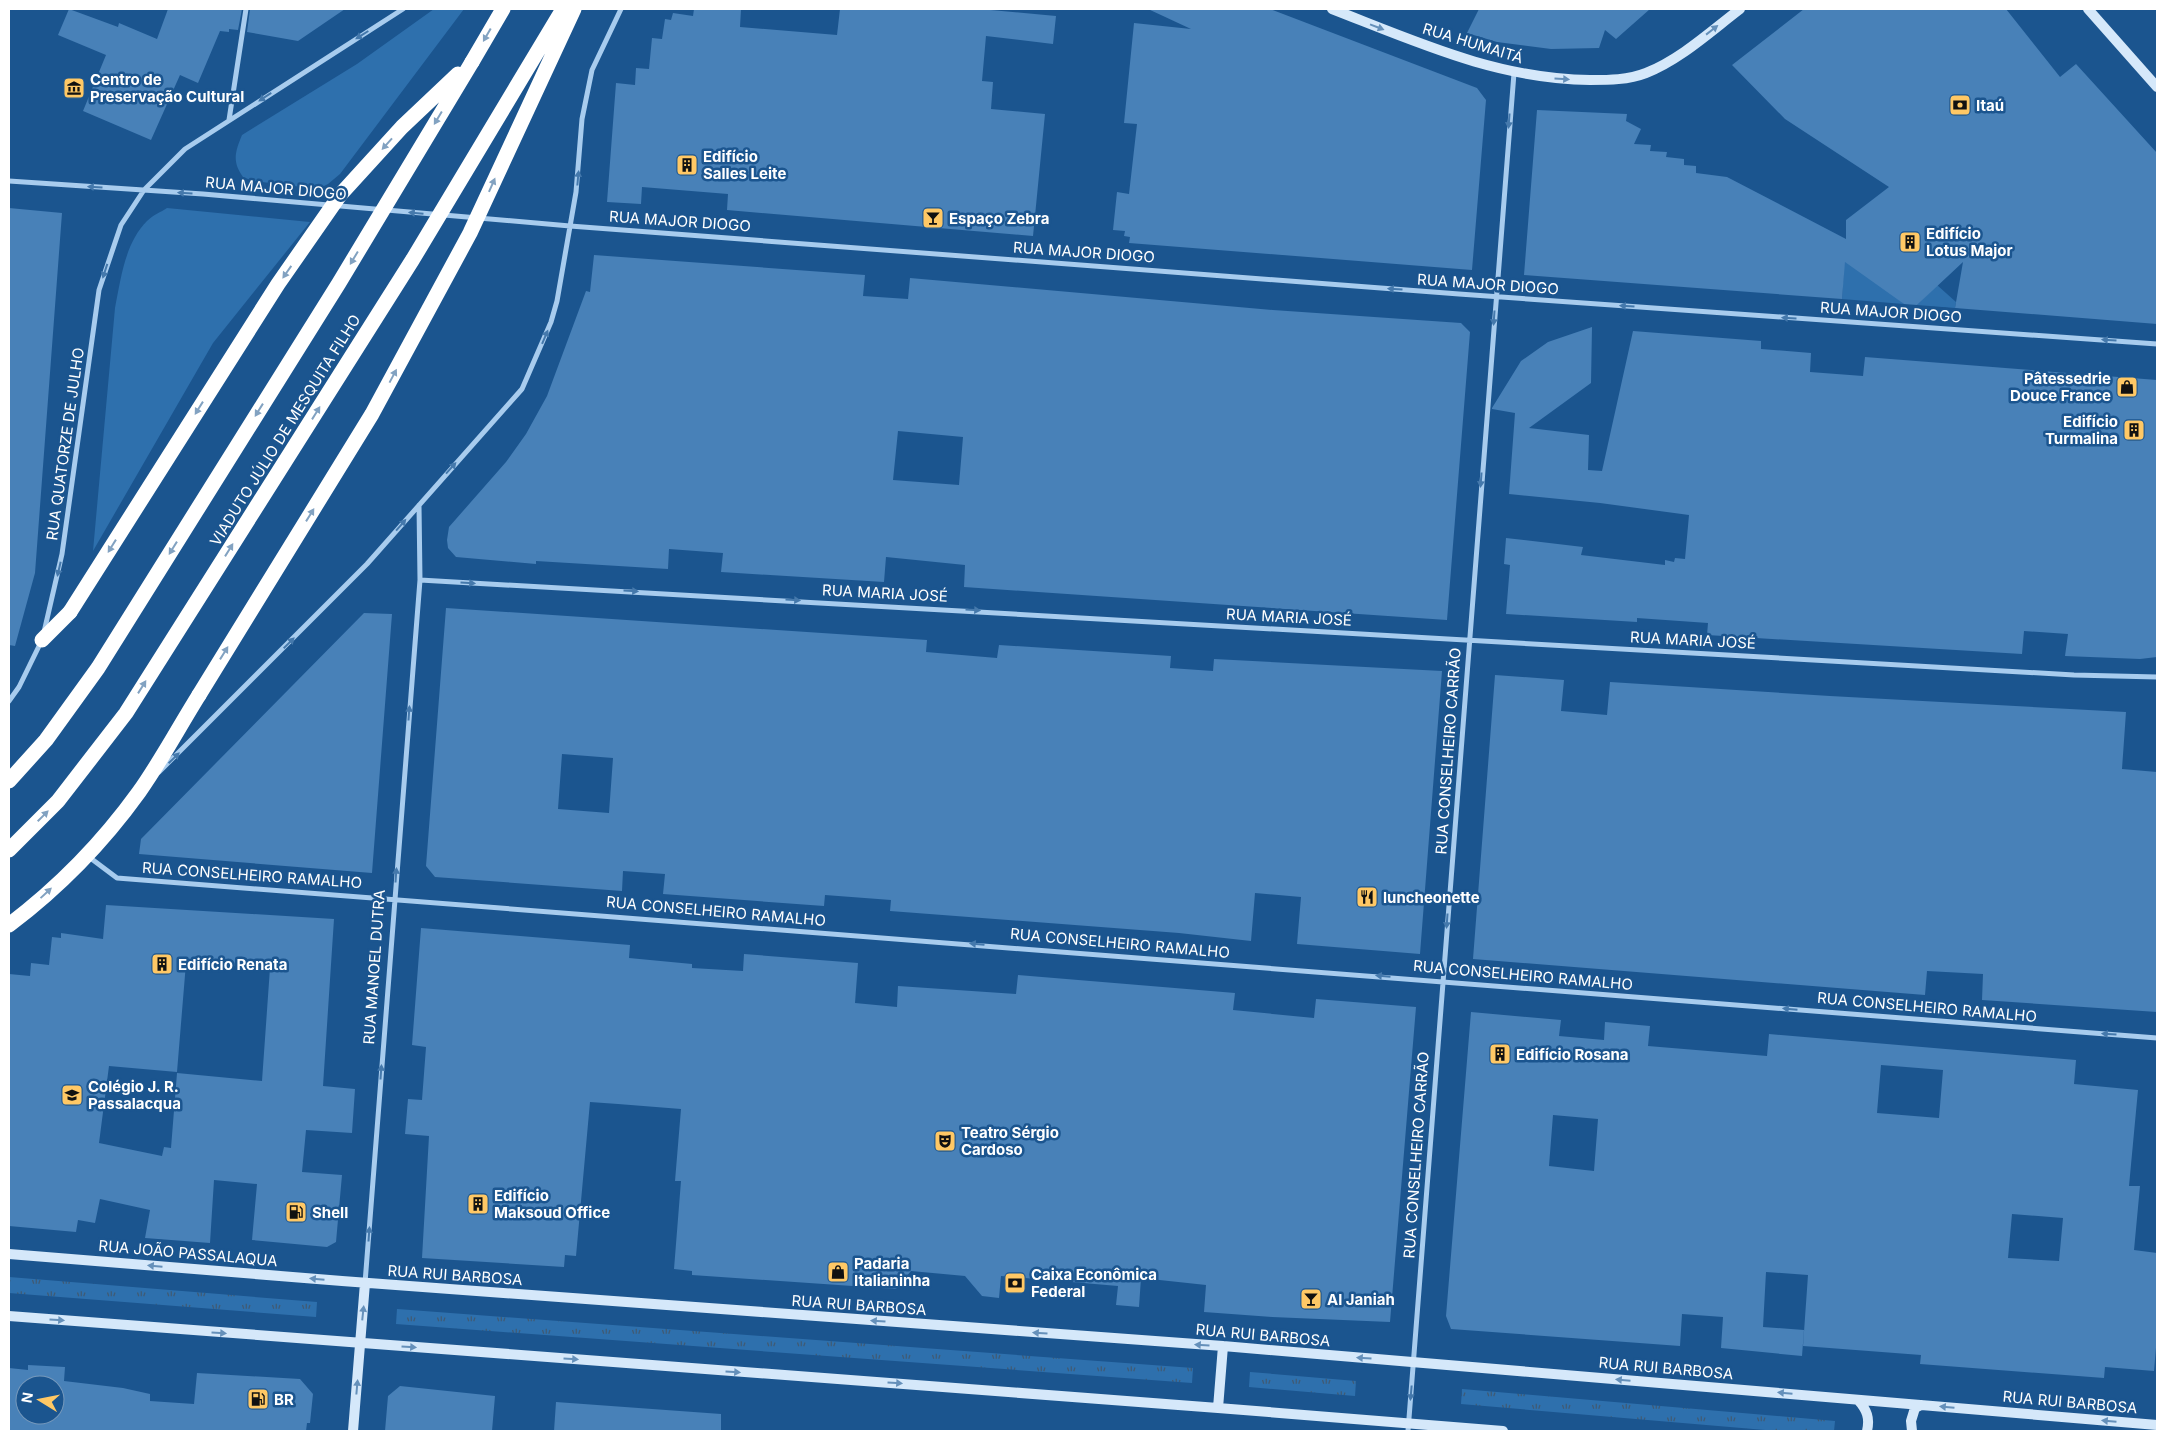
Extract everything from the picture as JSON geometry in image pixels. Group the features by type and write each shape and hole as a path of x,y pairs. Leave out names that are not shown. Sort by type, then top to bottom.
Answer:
{"highway":[{"path":"9,781 46,740 98,668 339,283 503,9"},
{"name":"VIADUTO JÚLIO DE MESQUITA FILHO","path":"9,850 58,801 126,713 414,259 563,9"},
{"path":"9,924 28,910 87,856 139,792 199,695 372,414 470,233 574,9"},
{"path":"42,640 70,612 278,284 340,195 402,127 472,62"}],"main road":[{"name":"RUA HUMAITÁ","path":"1332,9 1435,49 1514,73 1561,80 1623,79 1646,73 1684,52 1740,9"},
{"path":"2088,9 2157,87"},
{"name":"RUA JOÃO PASSALAQUA","path":"9,1254 365,1283"},
{"name":"RUA MANOEL DUTRA","path":"353,1431 365,1283"},
{"name":"RUA RUI BARBOSA","path":"365,1283 1223,1346 2157,1425"},
{"path":"9,1316 1218,1408 1408,1427 1503,1431"},
{"path":"1218,1408 1223,1346"},
{"path":"1858,1400 1866,1408 1869,1418 1867,1431"},
{"path":"1912,1431 1911,1420 1915,1408 1921,1405"}],"street":[{"path":"229,120 246,9"},
{"name":"RUA QUATORZE DE JULHO","path":"9,701 19,688 42,640 62,554 99,290 121,225 144,190 185,150 404,9"},
{"path":"139,792 367,564 522,388 551,322 557,301 576,192 582,119 592,70 622,9"},
{"name":"RUA CONSELHEIRO CARRÃO","path":"1408,1427 1514,73"},
{"name":"RUA MAJOR DIOGO","path":"9,181 144,190 570,226 1495,297 2157,344"},
{"name":"RUA MANOEL DUTRA","path":"365,1283 420,580 419,504"},
{"name":"RUA MARIA JOSÉ","path":"420,580 2074,675 2157,677"},
{"name":"RUA CONSELHEIRO RAMALHO","path":"87,856 117,878 395,898 2157,1038"}],"green space":[{"path":"434,9 464,9 340,174 328,184 318,189 253,181 243,177 236,162 242,135 357,64"},
{"path":"167,208 310,222 213,343 93,551 115,308 122,273 129,250 140,230 149,219"},
{"path":"1845,251 1904,304 1842,299"},
{"path":"1937,285 1956,302 1955,308 1917,305"},
{"path":"9,1277 317,1302 316,1317 9,1293"},
{"path":"397,1309 1193,1368 1192,1383 396,1324"},
{"path":"1250,1372 1356,1381 1355,1396 1249,1387"},
{"path":"1462,1389 1835,1421 1834,1431 1777,1431 1461,1404"}],"building":[{"path":"69,9 118,27 119,23 157,39 168,9 242,9 238,30 220,31 198,83 180,75 151,140 83,111 106,55 58,35"},
{"path":"250,9 345,9 298,41 247,32"},
{"path":"694,9 741,9 740,27 837,35 840,9 980,9 1056,16 1053,44 986,36 982,81 993,82 991,109 1045,114 1033,236 727,210 728,194 642,187 641,204 607,202 616,83 635,85 636,68 649,69 652,38 662,39 665,19 671,20 673,13 693,16"},
{"path":"1148,9 1270,9 1477,88 1486,100 1472,270 1129,243 1130,237 1124,236 1125,231 1113,230 1117,192 1129,194 1137,124 1124,123 1134,23 1191,29"},
{"path":"1479,9 1650,9 1616,39 1605,30 1599,48 1551,49 1497,42 1467,33"},
{"path":"1804,9 2006,9 2060,77 2076,64 2157,153 2157,324 1955,308 1963,262 1917,305 1904,304 1845,262 1842,299 1524,275 1537,110 1627,114 1626,121 1641,129 1634,144 1651,145 1650,151 1667,152 1666,157 1684,159 1684,165 1696,166 1696,173 1727,177 1846,239 1846,220 1889,187 1785,119 1732,65"},
{"path":"9,208 62,213 35,573 15,646 9,645"},
{"path":"594,255 865,275 863,296 908,299 910,278 1273,310 1461,323 1470,332 1447,620 964,587 965,565 886,557 884,582 721,572 723,553 669,549 668,569 536,561 536,564 456,557 448,548 449,527 506,462 526,434 547,396 586,291 590,292","holes":["898,431 963,437 959,485 893,480"]},
{"path":"1592,327 1591,383 1529,428 1589,435 1588,470 1602,471 1633,331 1761,341 1761,349 1811,353 1810,372 1863,376 1865,357 2157,380 2157,657 2140,659 2065,656 2068,634 2024,631 2022,654 1707,635 1708,623 1637,618 1637,622 1506,614 1510,565 1504,564 1506,538 1583,547 1581,555 1665,565 1665,560 1674,562 1675,558 1685,559 1689,515 1600,503 1509,494 1515,413 1492,408 1521,361 1548,342"},
{"path":"446,608 927,640 926,652 997,658 999,645 1171,656 1170,668 1213,671 1214,659 1442,671 1420,954 1297,944 1301,897 1255,893 1251,941 1179,933 890,911 891,900 825,895 824,906 663,894 665,874 623,871 622,891 435,877 426,866","holes":["562,754 613,758 609,813 558,809"]},
{"path":"364,613 392,614 372,873 139,854 141,839"},
{"path":"1495,675 1564,680 1561,711 1607,715 1610,682 2126,712 2122,769 2157,772 2157,1012 1982,1000 1983,974 1927,971 1925,995 1473,959"},
{"path":"106,905 334,919 323,1086 355,1089 352,1133 306,1130 302,1172 342,1175 336,1242 327,1247 252,1240 257,1184 214,1180 210,1243 145,1238 150,1210 100,1199 95,1223 78,1220 76,1232 9,1226 9,974 30,976 31,963 49,965 52,937 61,938 61,933 103,939","holes":["186,963 270,968 262,1081 177,1073 171,1148 164,1147 162,1156 99,1143 109,1066 177,1072"]},
{"path":"421,928 630,945 629,958 692,964 692,968 743,971 744,954 858,963 855,1003 897,1007 898,986 1016,994 1018,975 1235,993 1233,1010 1314,1018 1316,999 1416,1007 1390,1322 1204,1312 1206,1285 1141,1278 1139,1307 1116,1305 1118,1286 1001,1276 999,1298 982,1296 965,1276 911,1271 896,1289 692,1275 692,1271 674,1269 681,1181 675,1181 681,1109 590,1102 576,1256 565,1255 564,1267 422,1258 429,1136 405,1134 408,1099 422,1100 426,1047 412,1045"},
{"path":"1471,1012 1561,1020 1559,1036 1604,1040 1605,1022 1650,1026 1648,1046 1767,1056 1769,1034 2076,1060 2074,1084 2138,1090 2129,1186 2140,1186 2134,1250 2157,1253 2157,1336 2154,1371 2105,1367 2104,1378 1920,1364 1921,1355 1803,1346 1808,1275 1766,1272 1763,1327 1804,1330 1802,1356 1721,1348 1723,1317 1682,1314 1680,1346 1451,1329 1446,1316","holes":["1881,1065 1943,1070 1939,1118 1877,1113","1553,1115 1598,1119 1594,1171 1549,1166","2012,1214 2063,1218 2059,1261 2008,1258"]},
{"path":"28,1365 65,1367 64,1375 15,1375 15,1425 65,1425 65,1381 123,1388 150,1394 150,1401 194,1404 197,1373 300,1379 313,1394 310,1423 307,1423 306,1431 9,1431 9,1368 28,1370"},
{"path":"400,1386 495,1396 492,1431 385,1431 388,1396"},
{"path":"556,1402 721,1414 721,1431 554,1431"}],"place":[{"name":"Centro de Preservação Cultural","path":"74,88"},
{"name":"Itaú","path":"1960,105"},
{"name":"Edifício Salles Leite","path":"687,165"},
{"name":"Espaço Zebra","path":"933,218"},
{"name":"Edifício Lotus Major","path":"1910,242"},
{"name":"Pâtessedrie Douce France","path":"2127,387"},
{"name":"Edifício Turmalina","path":"2134,430"},
{"name":"luncheonette","path":"1367,897"},
{"name":"Edifício Renata","path":"162,964"},
{"name":"Edifício Rosana","path":"1500,1054"},
{"name":"Colégio J. R. Passalacqua","path":"72,1095"},
{"name":"Teatro Sérgio Cardoso","path":"945,1141"},
{"name":"Edifício Maksoud Office","path":"478,1204"},
{"name":"Shell","path":"296,1212"},
{"name":"Padaria Italianinha","path":"838,1272"},
{"name":"Caixa Econômica Federal","path":"1015,1283"},
{"name":"Al Janiah","path":"1311,1299"},
{"name":"BR","path":"258,1399"}]}
